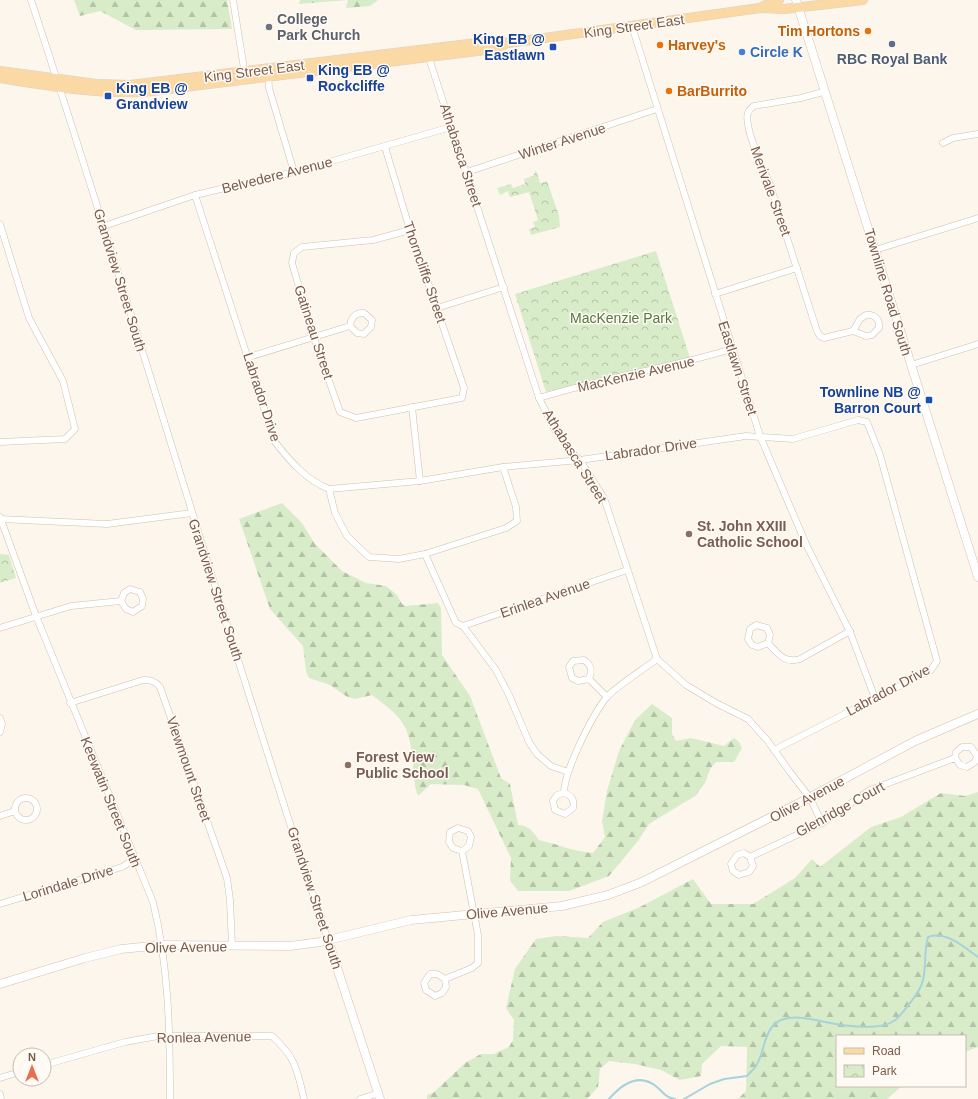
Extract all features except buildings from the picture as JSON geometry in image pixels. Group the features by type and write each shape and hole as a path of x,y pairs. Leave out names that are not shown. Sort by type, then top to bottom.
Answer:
{"main road":[{"name":"King Street East","path":"760,8 773,1 779,0"},
{"name":"King Street East","path":"0,78 58,84 130,85 268,74 428,53 493,41 508,43 760,8 771,10 797,4 863,0"},
{"name":"Townline Road South","path":"797,4 823,92 875,250 978,577"},
{"name":"King Street East","path":"0,71 58,84"},
{"name":"Olive Avenue","path":"0,984 121,949 162,945 290,946 328,940 411,920 473,913 562,906 587,901 624,890 810,798 915,741 978,714"},
{"name":"Grandview Street South","path":"328,940 380,1096"}],"street":[{"name":"Grandview Street South","path":"31,0 104,226 192,513 328,940"},
{"path":"233,0 245,76"},
{"name":"Eastlawn Street","path":"632,26 760,436 806,544 850,631 875,698"},
{"name":"Athabasca Street","path":"428,53 539,398 555,430 572,453 580,460 604,498 657,659 686,685 716,704 748,719 774,750 810,798 822,823"},
{"path":"268,74 269,88 294,172"},
{"name":"Merivale Street","path":"823,92 801,98 754,106 747,113 749,128 760,163 770,185 820,336 824,338 831,338 853,331"},
{"name":"Winter Avenue","path":"467,172 657,109"},
{"name":"Belvedere Avenue","path":"104,226 195,195 294,172 451,127"},
{"path":"943,143 953,138 978,134"},
{"name":"Thorncliffe Street","path":"385,147 410,230 464,388 462,398 412,407"},
{"name":"Labrador Drive","path":"195,195 249,357 275,442 301,471 317,484 329,488 420,481 503,467 580,460 746,436 793,439 858,420 867,422 880,455 937,661 931,670 774,750"},
{"path":"875,250 978,218"},
{"path":"0,224 29,318 63,381 75,429 65,439 0,442"},
{"name":"Gatineau Street","path":"410,230 373,240 302,247 294,253 292,263 314,338 340,412 356,418 412,407"},
{"path":"715,294 797,268"},
{"path":"437,308 504,287"},
{"path":"249,357 350,326"},
{"path":"911,365 978,344"},
{"name":"MacKenzie Avenue","path":"539,398 571,388 690,362 732,349"},
{"path":"412,407 420,481"},
{"path":"329,488 335,512 348,536 369,557 400,559 425,554 506,528 517,521 516,507 503,467"},
{"path":"0,518 107,524 192,513"},
{"name":"Keewatin Street South","path":"0,518 70,703 153,902 162,945 170,1036 170,1099"},
{"path":"425,554 456,623 463,626 496,670 509,695 529,742 537,754 551,766 568,772"},
{"name":"Erinlea Avenue","path":"463,626 627,570"},
{"path":"0,628 71,606 121,601"},
{"path":"768,643 785,659 792,662 850,631"},
{"path":"564,793 568,772 592,720 607,697 657,659"},
{"path":"589,679 607,697"},
{"name":"Viewmount Street","path":"70,703 143,680 151,680 160,687 227,878 230,900 232,946"},
{"path":"0,718 2,724 0,732"},
{"name":"Glenridge Court","path":"750,857 822,823 870,790 955,758"},
{"path":"0,816 15,812"},
{"path":"445,979 472,968 478,963 478,934 462,851"},
{"name":"Lorindale Drive","path":"0,904 122,867 135,859"},
{"name":"Ronlea Avenue","path":"52,1064 125,1042 158,1036 272,1036 287,1050 296,1067 304,1099"},
{"path":"0,1078 12,1074"},
{"path":"0,1094 1,1099"},
{"path":"360,1099 380,1096"}],"green space":[{"path":"74,0 227,0 232,29 136,30 100,11 80,16"},
{"path":"300,0 348,0 299,4"},
{"path":"348,0 378,0 370,6 346,8"},
{"path":"536,170 540,183 547,181 559,216 560,227 531,235 529,229 535,227 533,222 538,220 529,192 510,197 508,191 500,195 497,188 511,184 513,188 525,184 524,179 533,176"},
{"name":"MacKenzie Park","path":"656,251 690,358 546,392 515,294"},
{"path":"282,503 302,523 315,544 342,571 366,583 386,586 397,595 402,604 406,606 438,603 441,608 442,655 470,696 501,778 510,784 518,825 528,828 539,840 573,850 593,853 605,837 602,821 607,791 619,751 635,720 652,704 672,718 672,734 676,741 691,738 724,746 734,738 739,742 742,748 734,762 716,762 710,769 705,783 695,796 649,824 638,841 609,876 569,891 518,891 510,880 511,858 478,789 464,785 431,784 418,796 415,785 410,741 403,724 398,717 372,695 355,699 346,696 330,685 309,678 306,671 303,646 270,609 239,519"},
{"path":"0,554 9,555 16,578 0,583"},
{"path":"978,792 978,1047 966,1052 966,1035 836,1035 836,1087 901,1087 887,1099 738,1099 746,1091 747,1047 721,1046 702,1064 701,1076 680,1080 661,1070 635,1064 609,1061 600,1069 598,1087 587,1099 427,1099 427,1095 433,1093 465,1063 481,1054 494,1054 509,1047 513,1040 514,1020 506,1008 515,969 536,939 556,936 588,938 603,922 638,908 693,879 711,904 753,904 795,878 812,859 820,867 871,827 901,817 941,793 965,796"}],"waterway":[{"path":"684,1099 710,1084 724,1079 747,1076 754,1069 760,1059 771,1028 775,1023 785,1018 810,1019 858,1027 878,1026 894,1021 911,1002 922,984 924,978 928,937 935,935 948,938 955,941 978,957"},
{"path":"609,1099 619,1089 637,1080 644,1080 657,1087 667,1096 675,1099"}],"place":[{"name":"College Park Church","path":"269,27"},
{"name":"Tim Hortons","path":"868,31"},
{"name":"RBC Royal Bank","path":"892,44"},
{"name":"Harvey's","path":"660,45"},
{"name":"King EB @ Eastlawn","path":"553,47"},
{"name":"Circle K","path":"742,52"},
{"name":"King EB @ Rockcliffe","path":"310,78"},
{"name":"BarBurrito","path":"669,91"},
{"name":"King EB @ Grandview","path":"108,96"},
{"name":"Townline NB @ Barron Court","path":"929,400"},
{"name":"St. John XXIII Catholic School","path":"689,534"},
{"name":"Forest View Public School","path":"348,765"}]}
